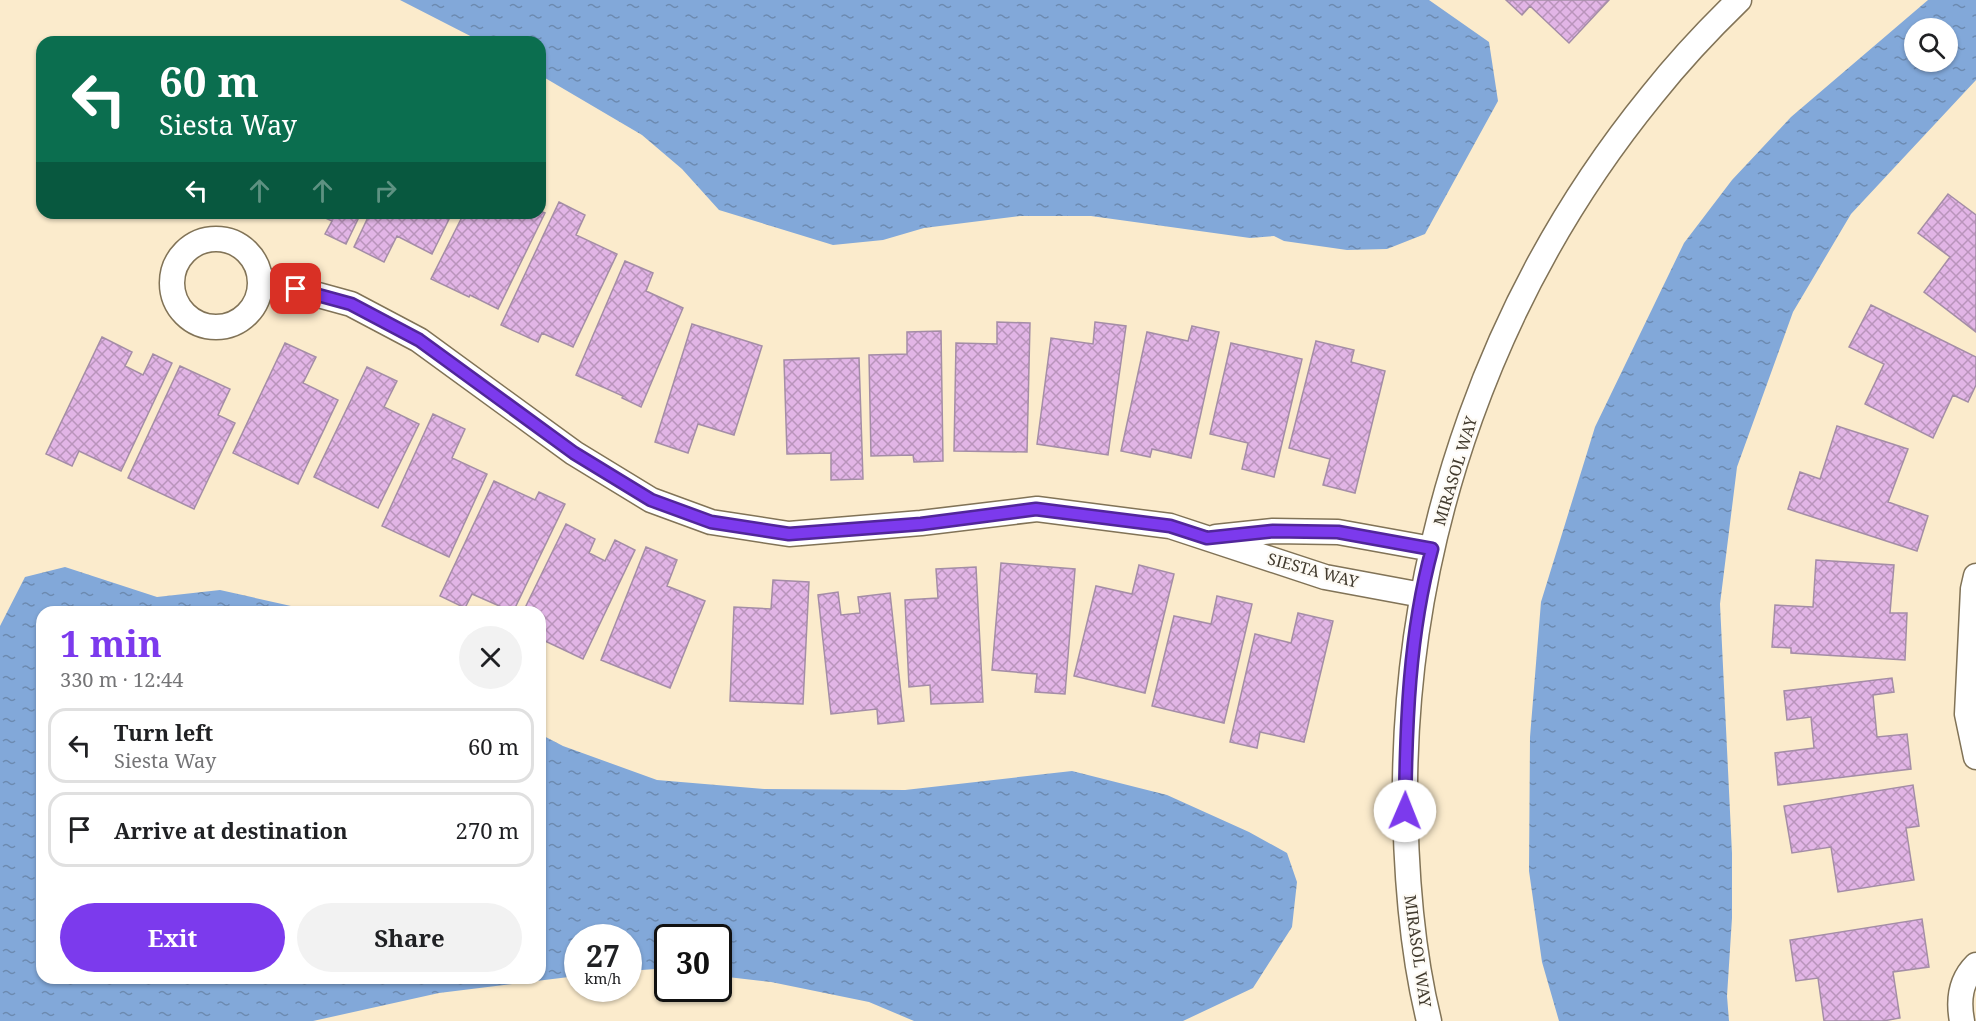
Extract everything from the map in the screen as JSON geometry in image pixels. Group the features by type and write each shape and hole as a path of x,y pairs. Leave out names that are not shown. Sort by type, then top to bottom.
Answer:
{"street":[{"name":"MIRASOL WAY","path":"1429,1021 1413,927 1405,830 1406,734 1415,638 1422,595 1453,468 1485,377 1525,289 1563,222 1605,157 1651,95 1702,37 1739,0"},
{"name":"SIESTA WAY","path":"260,279 351,304 419,340 574,453 651,500 711,522 789,534 921,524 1036,509 1170,526 1325,577 1422,595"},
{"name":"SIESTA WAY","path":"1207,538 1273,531 1338,532 1432,549"},
{"path":"1976,576 1973,589 1967,714 1976,757"},
{"path":"1962,1021 1959,1004 1962,986 1976,965"}],"water":[{"path":"400,0 1429,0 1489,42 1498,101 1425,234 1387,249 1347,250 1284,241 1274,236 1250,238 1091,216 1020,216 924,228 883,240 833,245 719,210 682,169 642,135 546,79 546,36 470,36"},
{"path":"1928,0 1976,0 1976,80 1851,214 1793,312 1737,467 1720,604 1732,853 1732,918 1727,996 1729,1021 1559,1021 1542,962 1529,871 1530,737 1541,602 1595,427 1684,243 1732,180 1791,117 1904,20 1904,72 1958,72 1958,18 1907,18"},
{"path":"65,567 157,597 220,590 291,606 36,606 36,984 512,984 439,993 313,1021 0,1021 0,626 25,577"},
{"path":"546,737 563,746 657,780 764,789 905,790 1072,771 1167,795 1249,832 1287,853 1297,882 1292,927 1253,988 1183,1021 914,1021 869,1002 771,982 732,978 732,924 654,924 654,969 642,970 642,924 564,924 564,978 546,980"}],"building":[{"path":"1506,0 1609,0 1569,43 1530,6 1522,15"},
{"path":"1948,194 1976,215 1976,332 1924,292 1950,257 1918,233"},
{"path":"559,202 585,215 576,235 617,254 573,347 542,333 538,342 501,325"},
{"path":"328,219 358,219 346,244 325,234 332,221"},
{"path":"367,219 449,219 432,254 397,236 384,262 354,247"},
{"path":"461,219 542,219 498,309 431,279"},
{"path":"625,261 653,273 646,291 683,308 641,407 622,398 623,396 576,375"},
{"path":"1871,305 1976,357 1976,385 1968,402 1953,395 1933,438 1865,404 1884,364 1849,347"},
{"path":"997,322 1030,323 1027,452 954,451 956,343 997,344"},
{"path":"1095,322 1126,326 1108,455 1037,444 1051,338 1093,344"},
{"path":"692,324 762,346 734,435 698,424 688,453 655,442"},
{"path":"1192,326 1219,332 1191,458 1152,449 1150,457 1121,451 1147,332 1188,341"},
{"path":"941,331 943,461 914,462 913,455 871,456 869,355 907,354 907,332"},
{"path":"102,337 132,352 125,366 143,375 153,354 172,363 121,471 79,451 72,466 46,454"},
{"path":"1316,341 1354,350 1351,362 1385,371 1355,493 1323,485 1330,459 1289,448"},
{"path":"285,343 316,357 303,383 338,400 298,484 233,453"},
{"path":"1231,343 1302,359 1274,477 1242,469 1248,443 1210,434"},
{"path":"859,358 863,479 831,480 831,453 787,454 784,360"},
{"path":"180,366 230,389 218,415 235,423 194,509 128,478"},
{"path":"367,367 397,381 384,407 419,424 378,508 314,477"},
{"path":"433,414 465,429 452,458 487,474 449,557 382,526"},
{"path":"1837,426 1908,449 1888,502 1928,516 1917,551 1788,509 1800,472 1820,479"},
{"path":"494,481 535,500 539,492 565,504 516,606 499,606 472,594 466,606 461,606 440,596"},
{"path":"566,524 595,539 589,553 605,561 615,540 635,550 583,659 546,641 546,606 526,606"},
{"path":"646,547 677,560 667,586 705,601 670,688 601,660"},
{"path":"1816,560 1894,565 1890,613 1907,613 1905,660 1791,653 1791,648 1772,647 1775,605 1813,607"},
{"path":"1001,563 1075,569 1065,694 1035,692 1037,674 992,670"},
{"path":"1139,565 1174,574 1145,693 1074,676 1096,586 1132,594"},
{"path":"976,567 983,702 931,704 930,685 909,687 905,600 938,598 936,569"},
{"path":"773,580 809,582 803,704 730,701 734,607 771,609"},
{"path":"838,592 841,615 860,613 858,597 890,593 904,721 878,724 877,709 831,714 818,595"},
{"path":"1217,596 1252,604 1224,723 1152,706 1174,616 1211,624"},
{"path":"1298,613 1333,621 1304,742 1260,732 1257,748 1230,742 1255,634 1291,643"},
{"path":"1892,678 1894,692 1873,695 1877,737 1907,734 1911,769 1778,785 1775,753 1814,748 1811,717 1787,720 1784,691"},
{"path":"1913,785 1919,826 1906,828 1914,880 1838,892 1831,847 1792,853 1784,806"},
{"path":"1922,919 1929,967 1893,972 1900,1018 1883,1021 1824,1021 1818,978 1796,981 1790,940"}],"route":[{"path":"296,289 351,304 419,340 574,453 651,500 711,522 789,534 921,524 1036,509 1170,526 1207,538 1273,531 1338,532 1432,549 1415,638 1406,734 1405,811"}]}
